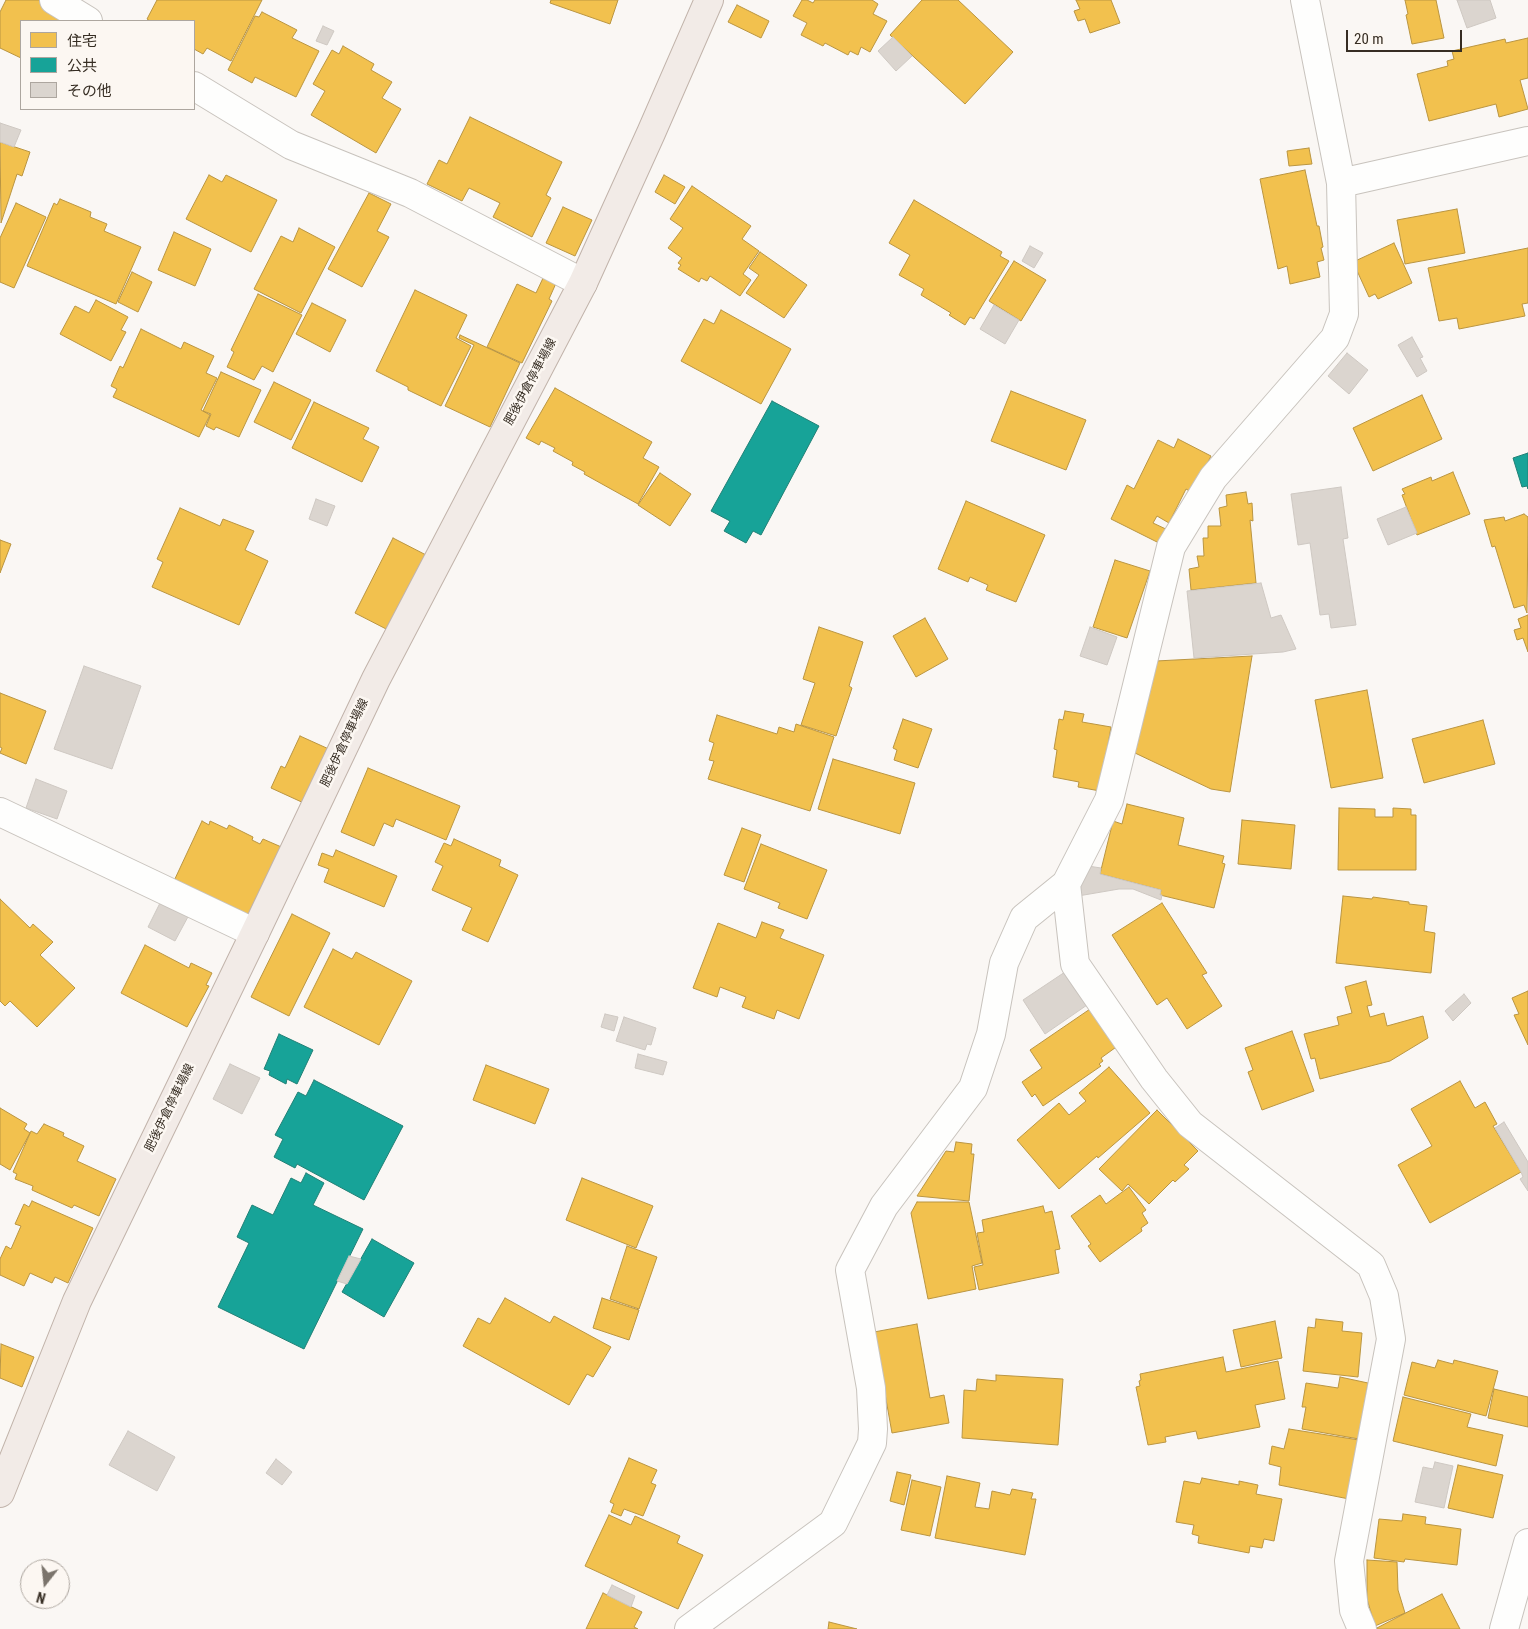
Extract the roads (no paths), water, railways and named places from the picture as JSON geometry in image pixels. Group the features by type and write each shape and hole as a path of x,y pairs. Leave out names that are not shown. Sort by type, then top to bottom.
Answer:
{"main road":[{"name":"肥後伊倉停車場線","path":"0,1493 77,1301 376,679 583,283 708,0"}],"street":[{"path":"54,0 86,20"},
{"path":"689,1629 833,1523 872,1443 873,1429 871,1388 850,1270 884,1206 973,1088 991,1034 1004,963 1024,918 1066,884 1109,800 1170,547 1214,478 1335,338 1344,314 1341,183 1305,0"},
{"path":"195,87 291,145 410,193 583,283"},
{"path":"1341,183 1528,141"},
{"path":"0,812 255,933"},
{"path":"1066,884 1075,964 1154,1079 1190,1124 1371,1265 1384,1296 1391,1340 1349,1561 1354,1610 1362,1629"},
{"path":"1504,1629 1528,1543"}]}
